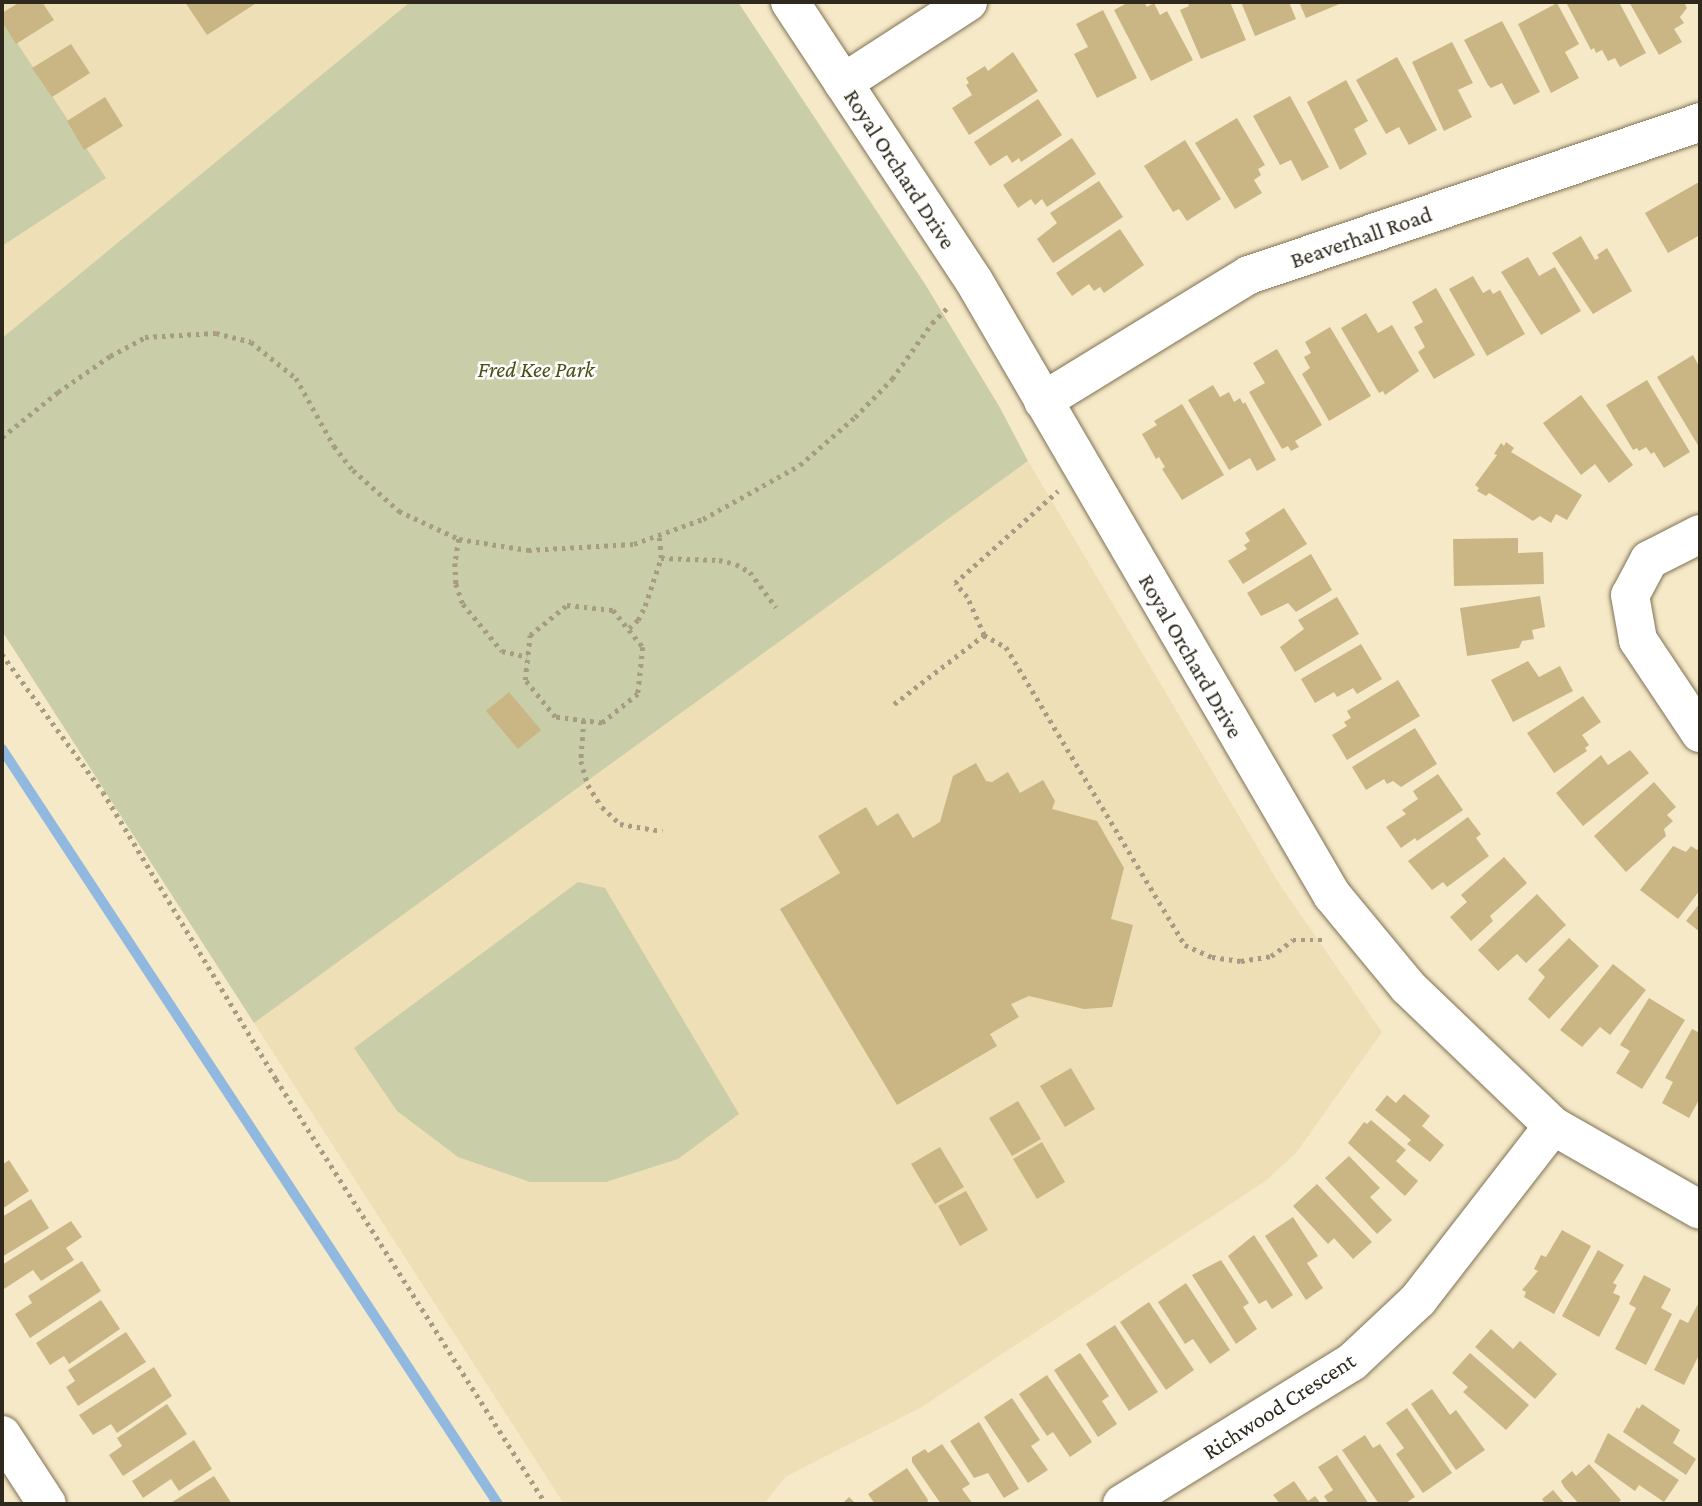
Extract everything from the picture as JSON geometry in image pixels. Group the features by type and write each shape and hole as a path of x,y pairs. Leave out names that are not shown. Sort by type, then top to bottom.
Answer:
{"street":[{"name":"Royal Orchard Drive","path":"790,2 974,281 1332,895 1408,986 1553,1126 1700,1210"},
{"path":"843,82 968,2"},
{"name":"Beaverhall Road","path":"1043,401 1249,275 1700,122"},
{"path":"1700,534 1648,560 1630,594 1638,640 1700,733"},
{"name":"Richwood Crescent","path":"1122,1504 1353,1362 1418,1300 1553,1126"},
{"path":"2,1435 47,1504"}],"path":[{"path":"2,437 58,392 110,356 145,337 216,333 251,342 296,378 334,446 353,470 399,511 459,539 528,550 634,544 743,500 800,465 855,417 892,379 932,323 974,281"},
{"path":"1081,468 955,583 967,597 984,635 1006,648 1185,945 1212,957 1241,961 1270,956 1293,940 1324,939 1330,947"},
{"path":"629,628 638,620 645,606 661,558 659,536"},
{"path":"459,539 456,574 463,604 502,651 527,657"},
{"path":"661,558 719,560 736,564 750,572 776,607"},
{"path":"567,605 613,610 629,628 643,647 638,694 602,723 555,717 525,680 530,635 567,605"},
{"path":"894,704 984,635"},
{"path":"2,654 103,792 276,1079 546,1504"},
{"path":"584,720 581,761 589,785 602,807 620,824 662,831"}],"shaded area":[{"path":"2,2 410,2 2,338"},
{"path":"1028,461 1280,885 1382,1032 1296,1153 1264,1182 920,1408 785,1477 764,1504 564,1504 254,1023"}],"green space":[{"name":"Fred Kee Park","path":"410,2 738,2 925,284 999,406 1028,461 254,1023 2,631 2,338"},
{"path":"2,20 106,178 2,246"},
{"path":"578,882 605,888 739,1114 678,1159 606,1182 530,1182 458,1157 397,1111 354,1048"}],"building":[{"path":"20,2 42,2 54,20 16,44 2,22 2,13"},
{"path":"185,2 258,2 207,35"},
{"path":"1129,2 1144,2 1147,7 1154,3 1160,15 1167,11 1193,60 1151,81 1114,10"},
{"path":"1187,2 1230,2 1246,40 1201,59 1180,10 1189,6"},
{"path":"1241,2 1289,2 1296,19 1255,36"},
{"path":"1299,2 1344,2 1306,18"},
{"path":"1619,2 1646,53 1620,67 1615,58 1608,61 1602,50 1596,53 1594,48 1591,50 1567,4"},
{"path":"1629,2 1684,2 1687,8 1680,17 1684,23 1674,29 1682,42 1659,55"},
{"path":"1557,3 1579,44 1565,52 1579,78 1551,93 1518,24"},
{"path":"1103,10 1137,78 1097,98 1074,54 1088,47 1076,24"},
{"path":"1502,21 1540,92 1514,105 1502,83 1491,88 1488,85 1464,40"},
{"path":"1452,42 1473,83 1458,90 1472,117 1444,131 1412,62"},
{"path":"71,44 90,73 52,97 32,68"},
{"path":"1013,52 1038,91 969,135 952,108 972,95 966,85 969,83 966,78 985,66 988,71"},
{"path":"1397,57 1437,130 1409,145 1399,127 1386,134 1356,80"},
{"path":"1346,80 1368,121 1354,129 1367,154 1340,170 1307,102"},
{"path":"1290,96 1329,167 1302,181 1291,160 1280,165 1253,116"},
{"path":"105,97 123,126 84,150 67,121"},
{"path":"1038,99 1062,135 1021,162 1019,158 1012,163 1007,155 990,166 974,142"},
{"path":"1237,118 1265,165 1258,169 1261,175 1254,180 1262,193 1235,209 1195,143"},
{"path":"1072,138 1096,174 1047,207 1042,199 1035,205 1031,199 1018,208 1003,185"},
{"path":"1185,140 1221,199 1187,221 1179,209 1173,212 1144,166"},
{"path":"1099,181 1123,217 1053,263 1037,239 1057,223 1050,213"},
{"path":"1699,182 1700,235 1668,253 1645,213"},
{"path":"1120,229 1144,265 1104,293 1100,287 1094,291 1089,284 1072,296 1056,273"},
{"path":"1581,236 1595,260 1599,258 1597,255 1607,248 1632,291 1593,314 1552,253"},
{"path":"1528,257 1539,276 1555,267 1581,311 1541,335 1501,272"},
{"path":"1473,276 1483,293 1490,289 1493,294 1500,290 1525,334 1487,356 1449,289"},
{"path":"1436,288 1475,355 1434,379 1418,352 1425,347 1414,327 1423,322 1412,302"},
{"path":"1366,313 1378,333 1392,325 1419,371 1385,395 1383,391 1379,393 1341,328"},
{"path":"1330,327 1371,396 1329,421 1302,374 1310,368 1304,357 1311,353 1305,342"},
{"path":"1277,349 1322,425 1295,441 1299,447 1291,451 1288,446 1282,449 1249,392 1265,383 1253,363"},
{"path":"1693,355 1700,368 1699,447 1657,377"},
{"path":"1647,380 1690,452 1664,468 1654,452 1651,454 1646,447 1639,451 1637,448 1633,450 1606,405"},
{"path":"1213,385 1220,397 1229,392 1234,402 1240,398 1243,404 1245,402 1276,460 1257,471 1250,458 1229,470 1188,400"},
{"path":"1581,395 1633,465 1609,483 1595,464 1581,475 1543,423"},
{"path":"1182,404 1224,475 1182,500 1162,469 1165,467 1159,457 1156,459 1142,434 1157,425 1154,421"},
{"path":"1506,442 1514,448 1511,452 1582,495 1567,520 1556,514 1551,523 1540,516 1533,521 1489,493 1486,496 1477,491 1479,488 1475,485 1497,455 1494,454 1501,443 1504,446"},
{"path":"1284,508 1307,544 1243,584 1228,561 1247,549 1244,545 1250,541 1245,533"},
{"path":"1518,538 1518,553 1543,552 1544,584 1454,586 1453,539"},
{"path":"1311,554 1332,590 1296,612 1288,603 1261,616 1247,593"},
{"path":"1540,596 1545,627 1532,630 1534,639 1522,641 1519,648 1467,656 1460,608"},
{"path":"1337,597 1359,634 1295,672 1280,647 1304,629 1298,620"},
{"path":"1361,644 1382,679 1357,694 1353,688 1337,697 1334,692 1315,703 1301,679"},
{"path":"1528,661 1539,677 1560,666 1573,691 1513,722 1491,680"},
{"path":"1398,680 1420,716 1347,760 1332,735 1347,726 1344,722 1351,718 1347,711"},
{"path":"509,692 541,730 518,749 486,711"},
{"path":"1583,696 1601,722 1582,735 1589,745 1585,748 1587,751 1554,773 1527,733"},
{"path":"1415,728 1437,764 1401,787 1393,781 1387,784 1384,779 1366,790 1352,767"},
{"path":"1630,750 1649,773 1583,826 1556,793 1601,755 1608,765"},
{"path":"976,763 986,781 992,782 1008,772 1020,793 1043,780 1055,801 1052,809 1097,821 1124,868 1111,919 1133,925 1112,1007 1084,1009 1029,996 1011,1004 1019,1017 990,1034 997,1046 897,1105 780,909 840,873 818,836 866,807 877,826 898,813 913,838 940,822 953,776"},
{"path":"1438,774 1463,810 1417,841 1415,838 1401,848 1386,827 1406,814 1402,810 1418,799 1413,791"},
{"path":"1654,782 1676,807 1667,815 1673,821 1664,829 1666,836 1626,872 1594,836"},
{"path":"1468,817 1481,834 1476,838 1489,856 1447,887 1443,882 1432,890 1408,861"},
{"path":"1673,846 1686,852 1691,846 1697,850 1700,846 1700,890 1678,919 1640,890"},
{"path":"1504,857 1527,883 1490,916 1493,921 1471,941 1450,917 1467,902 1461,895"},
{"path":"1537,894 1566,925 1526,963 1517,954 1498,971 1478,950"},
{"path":"1700,903 1700,932 1686,921"},
{"path":"1569,938 1599,966 1549,1019 1528,999 1545,977 1538,970"},
{"path":"1613,964 1646,990 1610,1035 1600,1027 1582,1047 1560,1030"},
{"path":"1649,998 1685,1020 1642,1089 1616,1073 1630,1051 1620,1045"},
{"path":"1692,1029 1700,1033 1700,1098 1689,1118 1662,1103 1673,1082 1665,1078"},
{"path":"1071,1068 1095,1109 1065,1127 1040,1086"},
{"path":"1404,1094 1430,1116 1422,1126 1444,1145 1430,1162 1407,1144 1411,1140 1375,1110 1387,1095 1396,1103"},
{"path":"1018,1101 1041,1139 1012,1156 989,1118"},
{"path":"1371,1120 1406,1150 1396,1161 1418,1181 1405,1196 1348,1143 1364,1122 1367,1124"},
{"path":"1042,1142 1065,1182 1037,1199 1013,1159"},
{"path":"940,1147 964,1187 935,1204 911,1164"},
{"path":"1349,1156 1380,1188 1370,1197 1392,1220 1377,1234 1325,1178"},
{"path":"9,1160 29,1191 2,1209 2,1165"},
{"path":"1317,1184 1372,1242 1353,1259 1334,1238 1328,1244 1293,1206"},
{"path":"966,1191 988,1230 960,1246 938,1206"},
{"path":"31,1199 49,1228 2,1257 2,1217"},
{"path":"1293,1217 1318,1256 1307,1263 1323,1288 1306,1300 1265,1236"},
{"path":"71,1221 82,1237 66,1248 74,1260 41,1281 33,1270 4,1289 2,1265"},
{"path":"1562,1230 1591,1246 1554,1314 1524,1297 1526,1292 1522,1290 1538,1271 1534,1269 1541,1255 1546,1257"},
{"path":"1254,1235 1293,1295 1272,1309 1266,1300 1259,1304 1228,1256"},
{"path":"1598,1250 1624,1265 1613,1283 1617,1285 1613,1293 1620,1296 1619,1300 1599,1337 1562,1316"},
{"path":"1221,1260 1249,1303 1243,1307 1257,1329 1236,1344 1192,1275"},
{"path":"82,1261 101,1291 30,1338 15,1314 32,1303 28,1296"},
{"path":"1644,1275 1671,1289 1661,1308 1672,1314 1646,1365 1615,1349 1636,1308 1629,1304"},
{"path":"1186,1283 1230,1350 1210,1364 1193,1339 1185,1344 1158,1302"},
{"path":"101,1300 120,1329 69,1364 64,1356 50,1365 36,1343"},
{"path":"1149,1302 1194,1370 1166,1390 1120,1322"},
{"path":"1698,1304 1700,1353 1684,1385 1654,1370 1680,1319 1688,1323"},
{"path":"1115,1325 1158,1392 1129,1411 1086,1344"},
{"path":"1491,1329 1513,1349 1520,1341 1557,1374 1535,1399 1475,1347"},
{"path":"126,1332 146,1362 78,1406 66,1387 75,1381 68,1370"},
{"path":"1080,1353 1109,1396 1102,1401 1117,1424 1098,1437 1054,1370"},
{"path":"1470,1353 1529,1405 1506,1430 1463,1392 1468,1387 1452,1373"},
{"path":"154,1367 172,1396 117,1433 111,1424 93,1435 79,1415"},
{"path":"1047,1375 1092,1442 1070,1457 1053,1432 1047,1436 1019,1394"},
{"path":"1432,1389 1450,1415 1456,1410 1485,1450 1456,1470 1411,1404"},
{"path":"1012,1398 1040,1440 1031,1446 1048,1470 1028,1483 984,1417"},
{"path":"167,1404 187,1434 123,1476 109,1455 122,1446 117,1438"},
{"path":"1642,1404 1680,1430 1673,1443 1696,1459 1686,1475 1623,1432 1637,1407 1639,1409"},
{"path":"1407,1408 1452,1473 1423,1493 1396,1454 1404,1448 1386,1423"},
{"path":"979,1422 1019,1489 1004,1498 988,1473 974,1478 950,1441"},
{"path":"1608,1433 1679,1480 1664,1502 1639,1485 1635,1491 1594,1462"},
{"path":"1365,1435 1373,1448 1380,1444 1415,1497 1404,1504 1379,1504 1342,1450"},
{"path":"194,1440 212,1469 179,1491 171,1479 143,1498 132,1481"},
{"path":"942,1444 970,1484 962,1489 973,1504 941,1504 912,1462 912,1457 925,1449 928,1453"},
{"path":"1337,1455 1369,1504 1329,1504 1324,1496 1333,1490 1318,1467"},
{"path":"1589,1464 1621,1500 1617,1504 1579,1504 1564,1487 1561,1481 1572,1471 1576,1476"},
{"path":"907,1468 928,1500 927,1504 875,1504 868,1494"},
{"path":"214,1476 232,1504 169,1504"},
{"path":"1294,1481 1308,1501 1315,1496 1321,1504 1280,1504 1273,1495"},
{"path":"1553,1490 1565,1504 1541,1504 1544,1502 1542,1499"},
{"path":"849,1497 856,1504 842,1504"}],"waterway":[{"path":"2,749 498,1504"}]}
